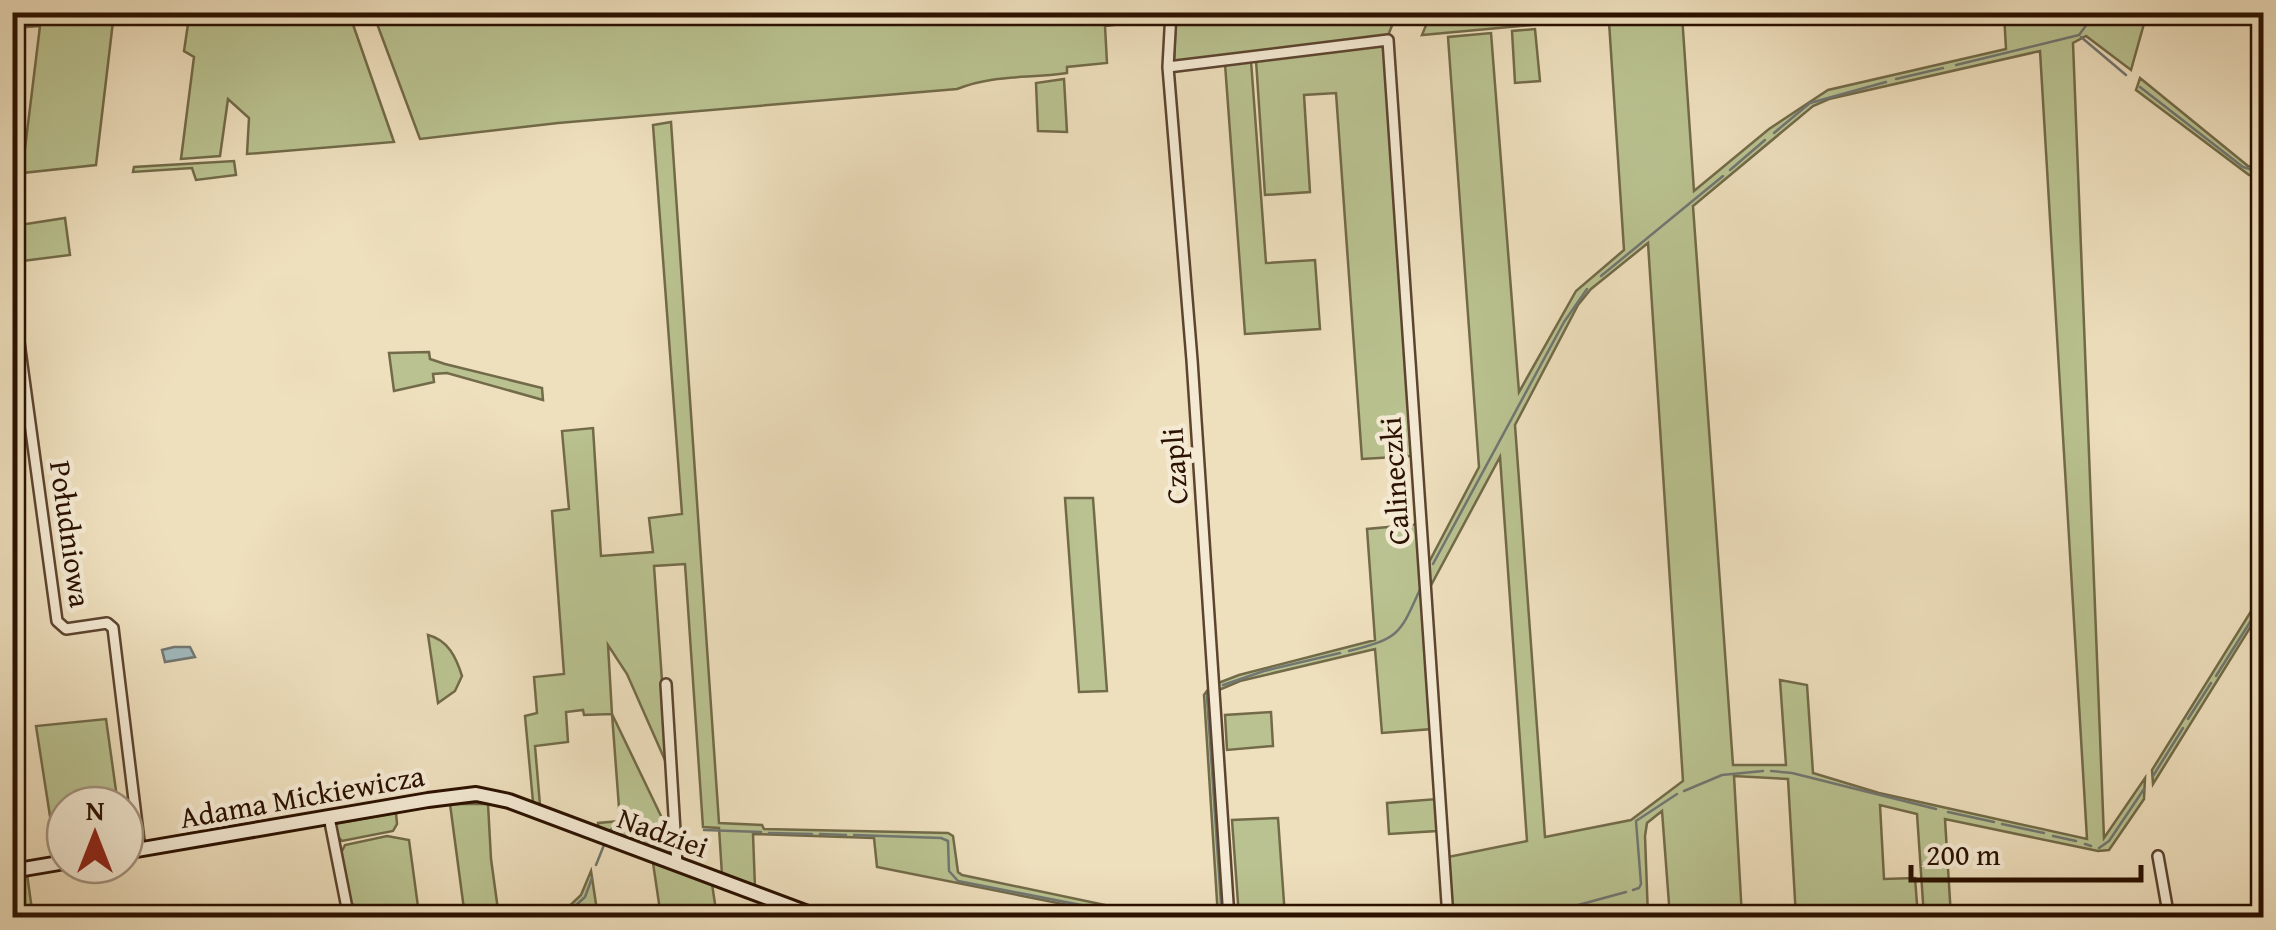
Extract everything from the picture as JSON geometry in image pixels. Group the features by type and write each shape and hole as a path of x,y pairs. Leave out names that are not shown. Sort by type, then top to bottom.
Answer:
{"street":[{"name":"Czapli","path":"1171,12 1168,67 1230,918"},
{"name":"Calineczki","path":"1168,67 1388,40 1448,918"},
{"name":"Południowa","path":"12,290 57,621 66,629 108,624 113,628 132,785"},
{"path":"666,684 677,864"},
{"name":"Adama Mickiewicza","path":"145,848 428,800 488,796"},
{"name":"Nadziei","path":"488,796 821,918"},
{"path":"329,817 346,908 360,916 378,918"},
{"path":"2158,856 2169,918"},
{"path":"12,870 45,865"}],"green space":[{"path":"373,12 1166,13 1164,19 1105,26 1107,63 1067,67 1067,73 998,79 957,89 558,123 420,139"},
{"path":"1431,12 1620,13 1422,35"},
{"path":"12,13 114,13 96,165 22,173 40,26 13,28"},
{"path":"114,13 349,13 394,142 247,154 249,118 228,99 220,156 181,159 194,57 184,51 188,24"},
{"path":"1176,13 1397,13 1387,38 1174,63"},
{"path":"2004,13 2147,13 2131,70 2086,36 2073,43 2104,838 2145,778 2144,799 2109,850 2098,851 1945,819 1951,917 1924,917 1917,814 1880,805 1884,879 1915,878 1918,917 1796,917 1788,779 1734,776 1742,917 1670,917 1662,811 1647,823 1645,836 1648,917 1452,917 1448,857 1527,841 1500,457 1429,589 1427,566 1479,467 1448,37 1491,33 1519,392 1576,291 1624,250 1609,22 1682,15 1694,191 1769,129 1828,90 2006,49","holes":["2040,51 2087,839 1879,793 1813,773 1807,685 1780,680 1786,765 1733,765 1693,206 1813,106 1829,99","1648,243 1683,781 1631,820 1545,837 1515,425 1578,305 1591,289"]},
{"path":"1535,29 1540,81 1515,83 1512,31"},
{"path":"1379,45 1387,51 1413,456 1362,459 1336,93 1304,95 1310,192 1265,195 1256,60"},
{"path":"1251,61 1266,263 1315,260 1320,329 1245,334 1225,64"},
{"path":"2140,78 2248,166 2263,169 2263,176 2249,175 2136,90"},
{"path":"1064,79 1067,132 1038,131 1036,83"},
{"path":"671,122 719,823 762,825 764,829 948,833 953,836 958,872 962,875 1162,917 1094,917 1093,910 877,867 874,838 753,834 755,888 722,875 719,828 703,827 685,564 654,566 668,767 627,674 608,645 612,714 566,712 568,742 535,746 540,805 533,802 525,716 537,713 534,677 564,674 552,511 569,509 562,431 593,428 601,556 653,552 649,518 682,514 653,125"},
{"path":"234,161 236,175 196,180 192,168 133,172 134,167"},
{"path":"65,218 70,255 14,262 13,226"},
{"path":"429,352 430,359 445,364 542,388 543,400 447,373 433,374 434,382 394,391 389,353"},
{"path":"1065,498 1093,498 1107,691 1079,692"},
{"path":"1420,524 1432,729 1382,733 1375,649 1240,681 1219,690 1218,683 1239,675 1375,640 1367,529"},
{"path":"2263,592 2263,607 2153,784 2152,770"},
{"path":"428,635 450,650 462,676 455,691 438,703"},
{"path":"1207,691 1224,917 1218,917 1204,695"},
{"path":"1271,712 1273,746 1227,750 1225,715"},
{"path":"612,714 674,843 674,856 598,827 598,823 620,821"},
{"path":"106,719 115,785 45,785 36,726"},
{"path":"12,767 25,861 13,863 12,863"},
{"path":"1437,799 1437,831 1389,834 1387,803"},
{"path":"450,804 488,804 499,917 465,917"},
{"path":"396,813 393,831 342,841 336,835 334,824"},
{"path":"1278,818 1285,917 1239,917 1232,820"},
{"path":"387,836 409,840 419,914 383,917 381,913 357,908 346,896 341,853 345,845"},
{"path":"653,863 712,884 717,917 661,917"},
{"path":"591,871 598,917 558,917 581,895"},
{"path":"27,874 33,917 13,918 13,877"}],"water":[{"path":"190,647 195,657 165,662 162,650"}],"waterway":[{"path":"1956,65 2079,35 2096,12"},
{"path":"2081,37 2126,75"},
{"path":"1896,79 1943,68"},
{"path":"1774,133 1810,103 1886,82"},
{"path":"2140,87 2243,167 2264,173"},
{"path":"1730,170 1765,140"},
{"path":"1601,276 1723,176"},
{"path":"1433,564 1564,322 1587,289"},
{"path":"1349,651 1380,642 1397,631 1422,585"},
{"path":"2216,676 2264,600"},
{"path":"1223,685 1340,653"},
{"path":"2188,719 2211,683"},
{"path":"1207,696 1222,918"},
{"path":"2153,776 2183,728"},
{"path":"1684,791 1722,775 1763,771"},
{"path":"1771,771 1936,809"},
{"path":"2099,848 2109,841 2144,789"},
{"path":"1633,890 1641,884 1636,821 1677,794"},
{"path":"1948,812 1994,822"},
{"path":"2002,824 2044,833"},
{"path":"609,832 614,826 670,829"},
{"path":"704,830 761,832"},
{"path":"769,833 812,834"},
{"path":"820,834 846,835"},
{"path":"854,835 941,838 948,841 949,871 958,881 1147,918"},
{"path":"2053,836 2076,841"},
{"path":"2085,844 2091,846"},
{"path":"596,865 604,845"},
{"path":"562,918 585,897 592,878"},
{"path":"1534,917 1626,892"}]}
